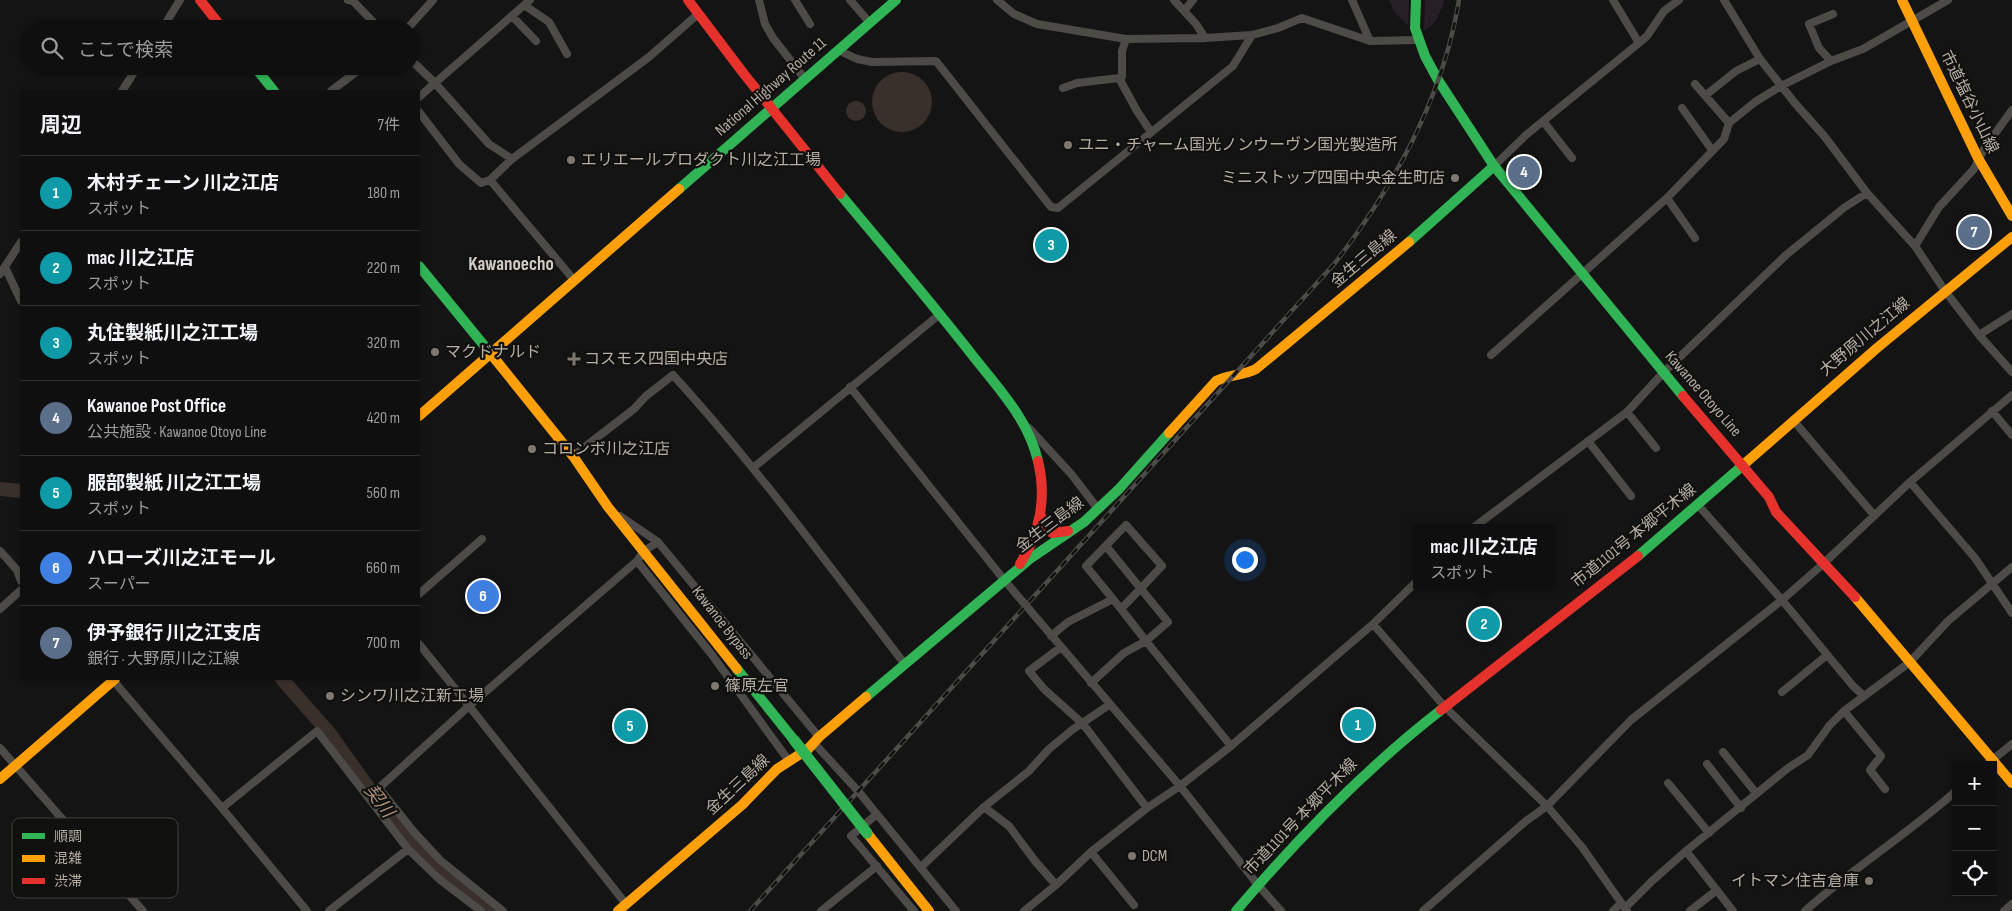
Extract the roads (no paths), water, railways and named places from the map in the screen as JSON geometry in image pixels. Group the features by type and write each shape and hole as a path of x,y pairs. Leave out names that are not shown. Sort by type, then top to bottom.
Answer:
{"main road":[{"path":"688,0 771,109 940,314 1029,432 1042,476 1041,516 1023,559 1007,579"},
{"name":"National Highway Route 11","path":"420,415 896,0"},
{"name":"Kawanoe Otoyo Line","path":"1416,0 1414,17 1418,40 1438,80 1494,166 1663,373 1769,497 1776,512 1872,616 1988,761"},
{"name":"市道塩谷小山線","path":"1902,0 1978,158 2012,216"},
{"path":"203,3 216,20"},
{"path":"261,75 273,90"},
{"name":"金生三島線","path":"622,907 742,805 766,779 808,749 961,615 1052,542 1072,530 1098,509 1119,489 1216,381 1227,375 1248,374 1256,369 1384,264 1494,166"},
{"name":"大野原川之江線","path":"1742,466 1793,420 1948,295 2012,237"},
{"name":"Kawanoe Bypass","path":"420,267 573,456 641,556 794,740 929,911"},
{"name":"市道1101号 本郷平木線","path":"1236,911 1347,790 1398,744 1631,563 1742,466"},
{"path":"1041,516 1052,533 1072,530"},
{"path":"1036,531 1039,538 1052,542"},
{"path":"0,779 112,680"},
{"name":"Kawanoe Otoyo Line","path":"1997,769 2012,783"}],"street":[{"path":"168,20 180,0"},
{"path":"348,0 353,1 371,20"},
{"path":"415,20 433,0"},
{"path":"759,0 765,24 773,38 805,80"},
{"path":"795,0 810,24"},
{"path":"850,0 870,22"},
{"path":"997,0 1014,14 1036,24 1126,39 1205,38 1252,35 1278,28 1302,18 1370,41 1418,40"},
{"path":"1174,0 1196,24 1205,38"},
{"path":"1184,11 1193,0"},
{"path":"1352,0 1370,41"},
{"path":"1613,0 1639,43"},
{"path":"1494,166 1543,121 1647,36 1664,11 1679,0"},
{"path":"1724,0 1760,59 1825,137 1867,193 1915,246 1948,295 1979,336 2012,372"},
{"path":"1491,355 1580,273 1667,198 1724,139 1729,123 1755,102 1781,86 1863,49 1948,0"},
{"path":"420,96 527,2 549,22 567,54"},
{"path":"420,113 467,173 482,183 490,180 512,159 649,57 698,14"},
{"path":"1831,62 1819,48 1809,24 1833,14"},
{"path":"512,16 536,42"},
{"path":"838,50 857,59 872,62 936,61 1051,207 1058,208 1233,66 1252,35"},
{"path":"1063,88 1077,83 1122,77 1122,51 1126,39"},
{"path":"1706,95 1736,71 1760,59"},
{"path":"420,69 489,144 512,159"},
{"path":"123,90 132,75"},
{"path":"332,90 352,75"},
{"path":"1119,78 1136,111 1151,132"},
{"path":"1695,84 1729,123"},
{"path":"1682,108 1712,150"},
{"path":"1915,246 1939,207 1974,169 1978,158 2012,110"},
{"path":"1543,121 1572,158"},
{"path":"490,180 574,280"},
{"path":"1478,524 1627,412 1663,373 1786,255 1845,207 1867,193"},
{"path":"1667,198 1695,238"},
{"path":"20,244 2,271 20,299"},
{"path":"753,468 940,314"},
{"path":"1979,336 2012,314"},
{"path":"573,456 634,409 646,396 673,375 707,411 753,468 904,663"},
{"path":"850,387 1060,647 1180,786 1258,885 1281,911"},
{"path":"1423,911 1526,821 1547,806 1631,720 1782,600 1824,564 1910,482 2012,395"},
{"path":"1992,411 2012,435"},
{"path":"1627,412 1656,448"},
{"path":"1021,419 1072,475 1098,509"},
{"path":"1793,420 1874,515"},
{"path":"1588,440 1632,496"},
{"path":"1910,482 1975,558 2012,613"},
{"path":"1698,505 1782,600 1853,686 1863,695"},
{"path":"608,507 658,542 956,911"},
{"path":"1120,609 1162,566 1126,525 1086,566 1120,609 1231,746"},
{"path":"420,593 482,539"},
{"path":"503,911 440,860 378,788 469,706 658,542"},
{"path":"1091,683 1124,652 1146,641 1168,622 1106,546"},
{"path":"0,551 17,570 20,578"},
{"path":"641,556 789,761"},
{"path":"1613,911 1625,907 1652,880 1686,851 1788,768 1808,755 1829,726 1844,711 1863,695 1910,662 1948,621 2012,567"},
{"path":"1024,911 1056,886 1091,852 1231,746 1373,624 1413,585"},
{"path":"0,609 20,591"},
{"path":"1051,636 1068,622 1113,599"},
{"path":"1373,624 1445,706 1547,806 1582,848 1625,907"},
{"path":"420,645 469,706 622,907"},
{"path":"1060,647 1029,671 1044,688 1083,724 1147,808"},
{"path":"1782,692 1827,656"},
{"path":"114,680 307,911"},
{"path":"921,867 984,807 1029,771 1049,749 1072,730 1109,705"},
{"path":"1844,711 1881,756 1870,770 1885,789"},
{"path":"222,808 317,731 408,849 439,879 481,911"},
{"path":"1990,761 2012,744"},
{"path":"0,748 61,818"},
{"path":"1723,752 1756,794"},
{"path":"1707,764 1741,808"},
{"path":"1668,783 1708,833"},
{"path":"1805,911 1952,794"},
{"path":"984,807 1009,826 1056,886"},
{"path":"877,814 851,836 914,911"},
{"path":"329,911 408,849"},
{"path":"1686,851 1733,911"},
{"path":"1091,852 1134,906"},
{"path":"821,911 877,866"},
{"path":"1690,911 1717,890"},
{"path":"132,898 143,911"},
{"path":"2004,911 2012,904"}],"waterway":[{"name":"契川","path":"0,489 20,491"},
{"name":"契川","path":"283,680 330,734 387,814 409,839 438,869 490,911"}],"railway":[{"path":"750,911 1335,263 1377,203 1414,139 1429,106 1441,71 1452,36 1459,0"}],"place":[{"name":"ユニ・チャーム国光ノンウーヴン国光製造所","path":"1068,145"},
{"name":"エリエールプロダクト川之江工場","path":"571,160"},
{"name":"Kawanoe Post Office","path":"1524,172"},
{"name":"ミニストップ四国中央金生町店","path":"1455,178"},
{"name":"伊予銀行 川之江支店","path":"1974,232"},
{"name":"丸住製紙川之江工場","path":"1051,245"},
{"name":"マクドナルド","path":"435,352"},
{"name":"コスモス四国中央店","path":"574,359"},
{"name":"コロンボ川之江店","path":"532,449"},
{"name":"ハローズ川之江モール","path":"483,596"},
{"name":"mac 川之江店","path":"1484,624"},
{"name":"篠原左官","path":"715,686"},
{"name":"シンワ川之江新工場","path":"330,696"},
{"name":"木村チェーン 川之江店","path":"1358,725"},
{"name":"服部製紙 川之江工場","path":"630,726"},
{"name":"DCM","path":"1132,856"},
{"name":"イトマン住吉倉庫","path":"1869,881"}],"district":[{"name":"Kawanoecho","path":"511,264"}]}
